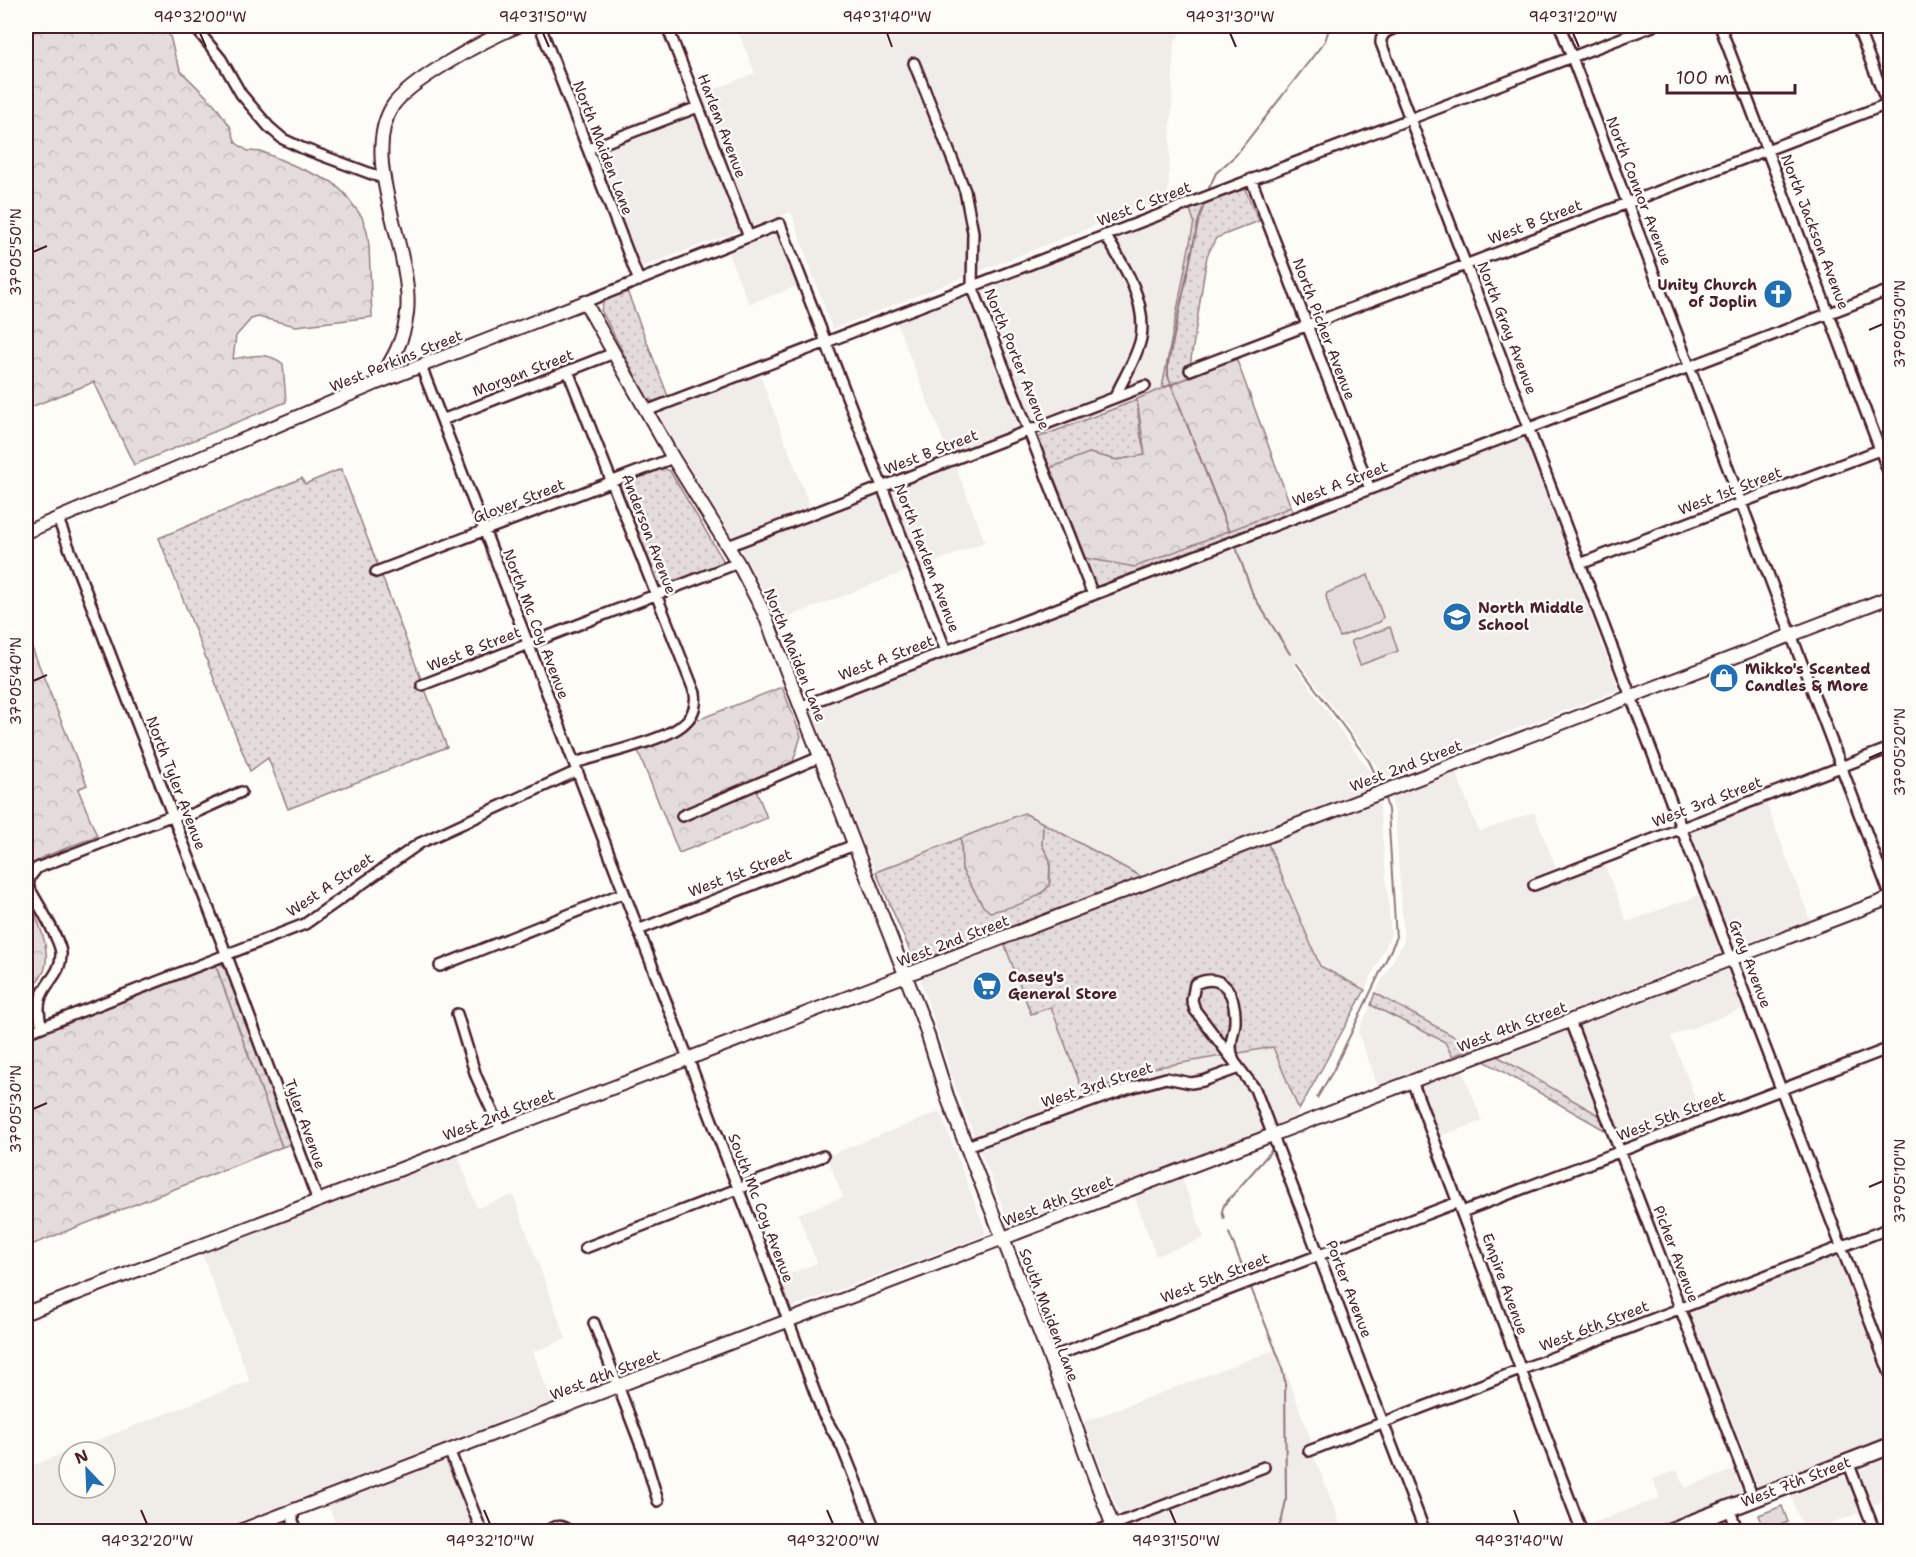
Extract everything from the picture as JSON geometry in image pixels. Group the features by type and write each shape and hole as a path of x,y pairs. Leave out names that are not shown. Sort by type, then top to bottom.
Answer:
{"main road":[{"name":"West 7th Street","path":"1668,1532 1890,1446"}],"street":[{"path":"194,26 221,59 242,94 269,128 283,139 302,148 385,179"},
{"path":"377,383 399,346 407,311 402,262 385,179 381,137 385,120 393,105 404,92 418,82 487,39 518,26"},
{"name":"North Maiden Lane","path":"540,26 639,281"},
{"name":"Harlem Avenue","path":"666,26 749,237"},
{"name":"North Gray Avenue","path":"1402,26 1385,32 1381,43 1581,564"},
{"name":"North Connor Avenue","path":"1560,26 1843,766 1890,897"},
{"name":"West C Street","path":"646,411 1653,26"},
{"name":"North Jackson Avenue","path":"1720,26 1890,476"},
{"path":"1857,26 1890,106"},
{"name":"North Porter Avenue","path":"914,63 959,171 968,200 973,232 972,286 1093,595"},
{"name":"West B Street","path":"1190,370 1768,149 1890,106"},
{"path":"588,149 698,107"},
{"name":"North Picher Avenue","path":"1251,179 1370,489"},
{"name":"West Perkins Street","path":"26,532 377,383 780,224 827,342"},
{"path":"1105,235 1134,288 1141,328 1138,346 1115,397"},
{"name":"West A Street","path":"800,707 1890,290"},
{"name":"North Maiden Lane","path":"585,302 672,458 729,546 764,613 905,975"},
{"name":"North Harlem Avenue","path":"827,342 946,651"},
{"name":"Morgan Street","path":"442,420 615,353"},
{"name":"North Mc Coy Avenue","path":"421,366 623,893"},
{"name":"Anderson Avenue","path":"568,371 695,693 694,710"},
{"name":"West B Street","path":"729,546 1145,386"},
{"name":"West 1st Street","path":"1581,564 1890,446"},
{"name":"Glover Street","path":"376,572 672,458"},
{"name":"North Tyler Avenue","path":"58,519 265,1058"},
{"name":"West B Street","path":"422,685 738,563"},
{"name":"Gray Avenue","path":"1581,564 1890,1374"},
{"name":"West 2nd Street","path":"26,1313 1890,597"},
{"name":"West A Street","path":"26,1033 305,924 420,843 575,767 675,730 686,722 694,710"},
{"name":"West 3rd Street","path":"1534,885 1890,748"},
{"path":"682,816 820,758"},
{"path":"42,1027 38,1013 39,1000 57,969 61,952 28,886 33,871 45,864 173,815 192,814 241,792"},
{"name":"West 1st Street","path":"638,930 854,845"},
{"path":"440,966 623,893"},
{"name":"South Mc Coy Avenue","path":"623,893 823,1414 842,1447 876,1532"},
{"name":"West 4th Street","path":"237,1532 1890,897"},
{"name":"South Maiden Lane","path":"905,975 924,1023 949,1102 1114,1528"},
{"name":"Porter Avenue","path":"1237,1065 1231,1044 1235,1022 1231,994 1219,981 1202,980 1195,984 1192,1000 1195,1010 1255,1089 1425,1532"},
{"path":"457,1014 476,1076 501,1130"},
{"name":"Picher Avenue","path":"1570,1021 1753,1498"},
{"name":"West 5th Street","path":"1462,1212 1890,1048"},
{"name":"Tyler Avenue","path":"265,1058 318,1201"},
{"name":"West 3rd Street","path":"967,1146 1130,1088 1166,1078 1191,1083 1203,1081 1237,1065"},
{"name":"Empire Avenue","path":"1412,1081 1582,1532"},
{"path":"585,1248 823,1156"},
{"name":"West 5th Street","path":"1050,1358 1458,1202"},
{"name":"West 6th Street","path":"1308,1451 1890,1228"},
{"path":"594,1323 643,1451 658,1502"},
{"path":"449,1450 482,1532"},
{"path":"1848,1462 1875,1532"},
{"path":"1095,1532 1114,1528 1264,1467"},
{"path":"1729,1508 1738,1532"},
{"path":"292,1510 297,1532"},
{"path":"26,1520 30,1532"},
{"path":"546,1532 551,1527 558,1526 570,1532"}],"shaded area":[{"path":"736,26 1184,26 1174,44 1168,197 832,329 791,212 638,268 589,141 755,73"},
{"path":"1190,209 1194,222 1162,388 1137,400 1037,438 981,294 982,290 986,286"},
{"path":"774,235 781,237 800,285 749,304 728,253"},
{"path":"966,294 970,297 1020,426 1017,430 949,455 896,321"},
{"path":"759,373 810,507 738,536 732,536 662,424 660,414 666,409"},
{"path":"1524,436 1619,690 1386,778 1300,663 1294,665 1370,772 1376,787 1142,877 1024,813 876,872 814,717 813,711 818,706"},
{"path":"955,465 985,542 920,568 892,490"},
{"path":"877,496 882,501 909,570 778,621 768,598 743,556 742,547"},
{"path":"1455,770 1479,832 1534,812 1556,868 1532,878 1536,888 1604,863 1627,922 1700,895 1721,953 1475,1048 1375,993 1404,941 1395,813 1389,795"},
{"path":"1379,798 1391,935 1365,990 1320,966 1267,841"},
{"path":"1766,803 1810,920 1733,948 1690,833"},
{"path":"1004,943 1031,1014 1051,1007 1084,1094 1153,1068 1273,1047 1299,1110 1295,1117 1010,1225 960,1100 921,981 923,975"},
{"path":"1724,969 1730,972 1744,1008 1671,1036 1701,1113 1631,1139 1621,1138 1579,1030 1580,1026"},
{"path":"1371,1005 1445,1042 1452,1056 1378,1086 1358,1032"},
{"path":"1562,1031 1569,1033 1602,1117 1497,1056"},
{"path":"1462,1069 1482,1121 1438,1137 1420,1088"},
{"path":"940,1112 985,1229 985,1235 790,1308 777,1279 817,1263 798,1214 843,1197 827,1156"},
{"path":"457,1152 477,1208 513,1195 566,1339 533,1352 552,1402 214,1531 35,1531 26,1506 26,1468 57,1456 57,1500 117,1500 117,1440 98,1440 250,1381 201,1251"},
{"path":"1182,1178 1204,1238 1156,1256 1134,1196"},
{"path":"1834,1256 1837,1257 1890,1396 1890,1439 1758,1487 1691,1316 1692,1312"},
{"path":"1277,1349 1312,1443 1301,1448 1305,1457 1313,1454 1343,1531 1126,1531 1129,1524 1262,1474 1258,1463 1122,1513 1118,1511 1084,1422"},
{"path":"1890,1457 1890,1499 1871,1507 1859,1472"},
{"path":"442,1461 449,1464 474,1531 338,1531 328,1504"},
{"path":"1677,1470 1685,1488 1734,1470 1742,1493 1648,1531 1588,1531 1586,1526 1660,1498 1653,1479"},
{"path":"1842,1476 1848,1479 1861,1512 1810,1531 1804,1531 1791,1496"},
{"path":"1722,1521 1729,1524 1732,1531 1696,1531"}],"green space":[{"path":"26,26 163,26 170,36 181,71 215,105 230,126 236,143 248,151 263,152 332,182 345,194 362,217 369,246 372,317 296,326 258,317 251,319 236,336 233,359 265,356 283,364 286,402 134,465 94,382 26,409"},
{"path":"1245,189 1259,221 1216,238 1207,256 1190,366 1191,376 1162,388 1194,222 1190,209"},
{"path":"627,291 668,396 655,401 649,401 647,398 601,310 604,301"},
{"path":"1236,358 1291,507 1135,567 1085,558 1050,468 1089,453 1117,460 1145,455 1137,399"},
{"path":"1137,400 1145,455 1117,460 1089,453 1291,507 1293,512 1098,586 1095,585 1037,438"},
{"path":"663,468 670,471 723,560 720,566 659,589 617,486"},
{"path":"341,469 447,747 288,809 268,758 250,771 159,538 302,478 305,484"},
{"path":"1368,575 1383,617 1380,622 1340,637 1332,619 1327,593"},
{"path":"1390,627 1398,651 1360,665 1351,641"},
{"path":"26,633 87,785 78,789 97,836 41,858 26,869"},
{"path":"782,687 801,736 792,765 755,787 767,818 679,853 638,751 686,730 695,717 700,719"},
{"path":"1024,813 1043,823 1042,845 1050,860 1049,886 1036,897 990,912 983,906 962,870 961,838"},
{"path":"1043,823 1142,877 922,960 913,958 876,872 961,838 962,870 1041,894 1049,886 1050,881 1050,860 1042,845"},
{"path":"1267,841 1320,966 1365,990 1299,1110 1273,1047 1153,1068 1084,1094 1051,1007 1031,1014 1004,943"},
{"path":"26,893 43,937 46,961 44,971 38,980 26,987"},
{"path":"215,964 221,964 225,968 291,1144 282,1147"},
{"path":"215,964 282,1147 26,1247 26,1037"},
{"path":"1375,993 1475,1048 1452,1056 1445,1042 1371,1005"},
{"path":"1497,1056 1602,1117 1608,1132 1484,1061"},
{"path":"1782,1506 1788,1522 1765,1531 1759,1515"}],"waterway":[{"path":"1209,188 1216,173 1236,155 1325,41 1330,26"},
{"path":"1204,204 1168,364 1168,376 1229,532"},
{"path":"1237,550 1253,595 1290,654"},
{"path":"1297,664 1369,761 1378,780"},
{"path":"1317,1098 1333,1071 1396,939 1388,810 1385,798"},
{"path":"1224,1219 1222,1211 1224,1205 1272,1150"},
{"path":"1229,1233 1246,1275"},
{"path":"1251,1288 1280,1361 1285,1381 1286,1500 1277,1532"}],"place":[{"name":"Unity Church of Joplin","path":"1778,294"},
{"name":"North Middle School","path":"1457,617"},
{"name":"Mikko's Scented Candles & More","path":"1724,678"},
{"name":"Casey's General Store","path":"987,986"}]}
